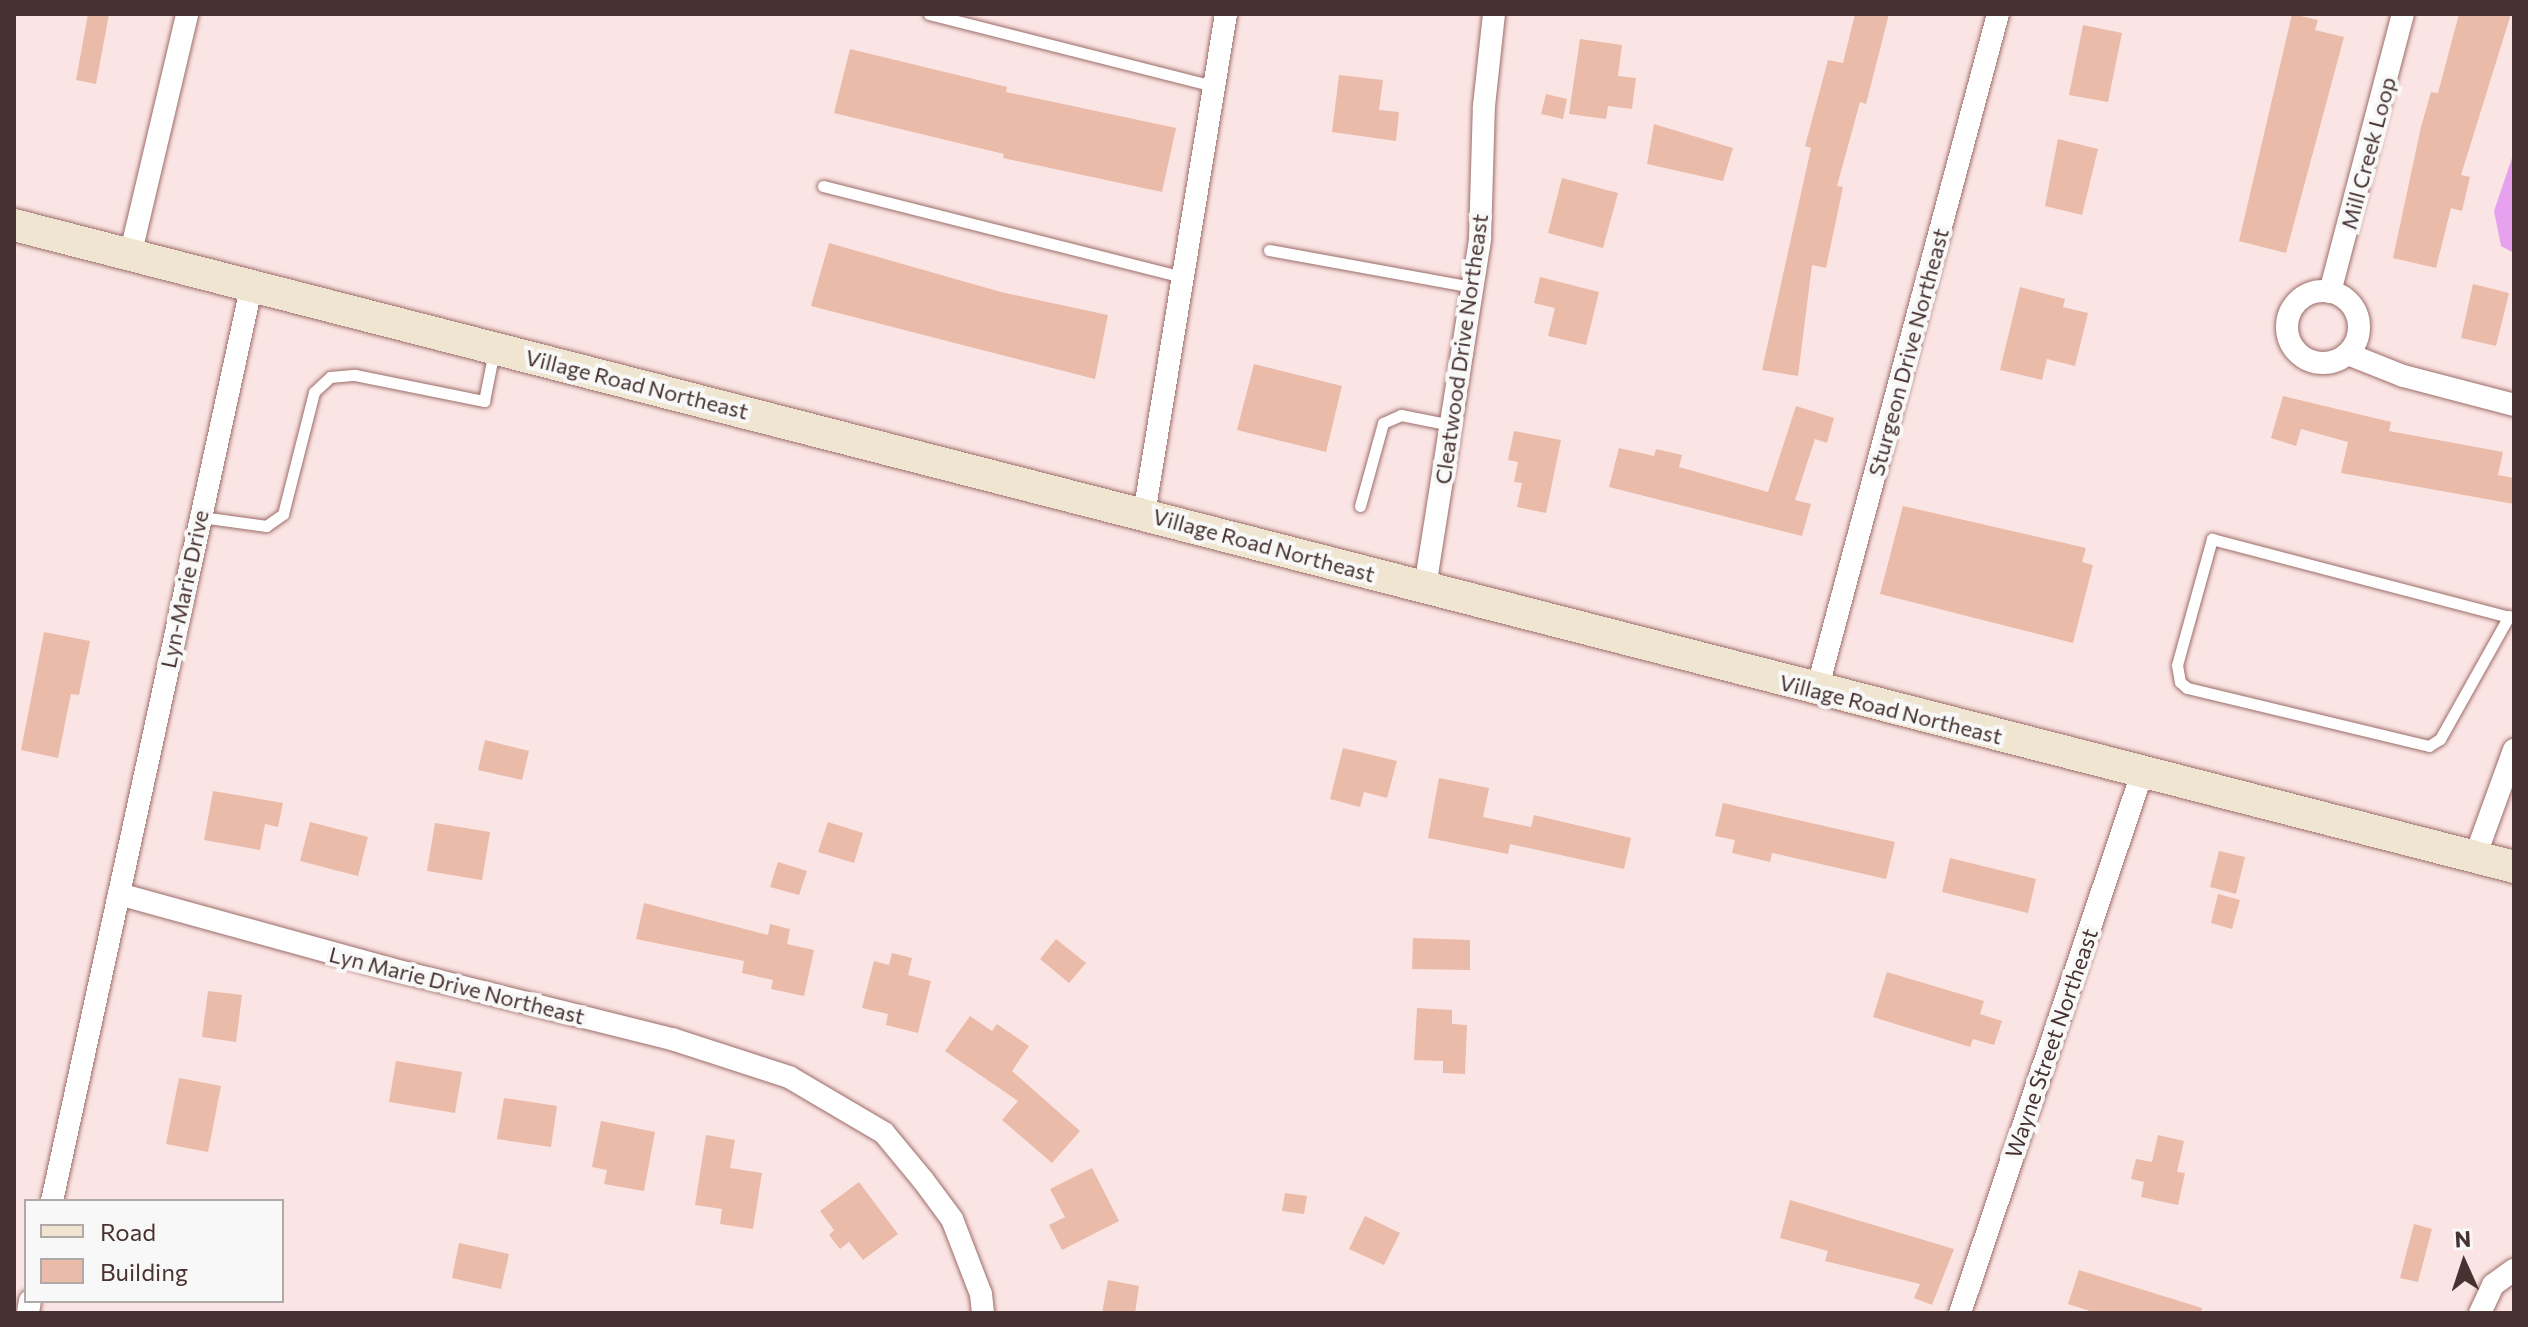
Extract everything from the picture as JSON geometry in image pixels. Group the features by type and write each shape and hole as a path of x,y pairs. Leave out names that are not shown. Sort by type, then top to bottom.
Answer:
{"main road":[{"name":"Village Road Northeast","path":"14,225 2514,867"}],"street":[{"path":"130,256 187,14"},
{"path":"1144,514 1226,14"},
{"name":"Cleatwood Drive Northeast","path":"1425,587 1472,287 1494,14"},
{"name":"Sturgeon Drive Northeast","path":"1817,690 1998,14"},
{"name":"Mill Creek Loop","path":"2330,292 2403,14"},
{"name":"Lyn-Marie Drive","path":"119,894 252,284"},
{"path":"2348,354 2359,322 2347,299 2330,292 2306,295 2296,303 2289,316 2289,339 2308,360 2320,363 2348,354 2403,376 2514,405"},
{"path":"2475,857 2514,750"},
{"name":"Wayne Street Northeast","path":"1960,1313 2142,773"},
{"path":"52,1199 119,894"},
{"name":"Lyn Marie Drive Northeast","path":"119,894 672,1039 789,1077 884,1133 923,1180 952,1219 981,1294 983,1313"},
{"path":"2480,1313 2493,1285 2514,1270"}],"lane":[{"path":"929,14 1214,86"},
{"path":"823,186 1183,277"},
{"path":"1269,250 1472,287"},
{"path":"200,517 266,526 283,514 314,392 330,377 355,375 484,401 495,349"},
{"path":"1360,506 1383,423 1401,415 1452,425"},
{"path":"2212,539 2511,617 2440,739 2429,746 2187,688 2180,682 2177,665 2212,539"}],"shaded area":[{"path":"2514,152 2514,253 2501,246 2494,211"}],"building":[{"path":"88,14 109,14 96,84 76,80"},
{"path":"1855,14 1889,14 1866,104 1860,102 1837,186 1843,187 1826,268 1812,265 1798,376 1762,370 1811,148 1805,146 1828,60 1843,63"},
{"path":"2292,14 2318,20 2315,30 2344,37 2286,253 2239,241"},
{"path":"2459,14 2511,14 2461,175 2470,177 2462,211 2451,208 2436,268 2393,258 2421,127 2431,92 2438,93"},
{"path":"2083,25 2122,33 2108,102 2069,95"},
{"path":"1580,39 1622,45 1618,76 1636,78 1632,109 1608,106 1606,119 1569,114"},
{"path":"850,49 1007,87 1006,92 1176,128 1162,192 1003,158 1004,154 834,113"},
{"path":"1339,75 1383,80 1379,110 1399,112 1396,141 1332,132"},
{"path":"1546,94 1567,99 1563,119 1541,114"},
{"path":"1654,124 1733,148 1723,181 1647,164"},
{"path":"2058,139 2098,149 2082,215 2045,206"},
{"path":"1562,178 1618,193 1603,248 1548,233"},
{"path":"829,243 1001,292 1108,315 1095,379 811,306"},
{"path":"1540,277 1599,292 1586,345 1548,336 1555,308 1534,303"},
{"path":"2473,284 2509,293 2496,346 2461,338"},
{"path":"2020,287 2065,299 2063,307 2088,313 2075,366 2047,359 2042,380 2000,370"},
{"path":"1254,364 1342,386 1326,452 1237,430"},
{"path":"2283,396 2391,422 2389,431 2503,452 2498,475 2514,478 2514,504 2341,473 2348,442 2301,429 2296,446 2271,438"},
{"path":"1796,406 1834,418 1827,443 1815,439 1795,500 1811,504 1802,536 1609,487 1619,448 1654,456 1656,449 1682,455 1679,467 1768,492"},
{"path":"1514,431 1561,440 1546,513 1517,507 1522,483 1514,482 1518,462 1508,460"},
{"path":"1903,506 2086,548 2082,562 2093,565 2073,643 1880,594"},
{"path":"44,632 90,641 79,695 71,694 58,758 21,750"},
{"path":"485,740 529,751 522,780 478,770"},
{"path":"1343,748 1397,761 1387,798 1364,792 1360,807 1330,799"},
{"path":"1439,778 1489,788 1483,817 1531,827 1534,815 1631,838 1624,869 1510,844 1508,854 1428,838"},
{"path":"213,791 283,803 278,827 265,824 260,850 204,840"},
{"path":"1723,803 1895,842 1886,879 1772,853 1770,862 1732,853 1735,840 1715,836"},
{"path":"310,822 368,837 358,876 300,861"},
{"path":"828,822 863,833 854,863 818,852"},
{"path":"435,823 490,832 482,880 427,871"},
{"path":"2219,851 2245,857 2236,894 2210,887"},
{"path":"1950,858 2036,879 2028,913 1942,892"},
{"path":"778,862 807,871 799,895 770,887"},
{"path":"2218,894 2240,900 2232,929 2211,923"},
{"path":"644,903 768,935 770,924 790,929 787,944 814,950 804,996 771,989 773,980 742,973 744,961 636,939"},
{"path":"1413,938 1470,940 1470,970 1412,969"},
{"path":"1056,939 1086,963 1069,983 1040,959"},
{"path":"892,953 912,958 908,975 931,981 918,1033 886,1025 888,1014 862,1008 874,961 889,965"},
{"path":"1887,972 1984,1001 1980,1014 2002,1021 1994,1045 1973,1039 1970,1047 1873,1017"},
{"path":"208,991 242,995 236,1042 202,1037"},
{"path":"1417,1008 1452,1010 1452,1024 1467,1025 1465,1074 1443,1073 1443,1061 1414,1060"},
{"path":"970,1016 992,1031 997,1024 1029,1046 1012,1071 1080,1131 1052,1163 1002,1120 1018,1101 945,1051"},
{"path":"396,1061 462,1072 455,1113 389,1102"},
{"path":"179,1078 221,1086 208,1152 166,1144"},
{"path":"504,1098 557,1106 551,1147 497,1139"},
{"path":"601,1121 655,1132 644,1191 604,1184 607,1170 592,1167"},
{"path":"706,1135 735,1140 730,1168 762,1173 753,1229 720,1224 722,1209 695,1205"},
{"path":"2158,1135 2184,1141 2177,1172 2185,1173 2178,1205 2141,1197 2144,1182 2131,1179 2136,1159 2152,1162"},
{"path":"1092,1168 1119,1221 1062,1250 1049,1225 1065,1217 1050,1189"},
{"path":"859,1182 898,1234 863,1260 849,1242 840,1249 829,1235 834,1230 820,1211"},
{"path":"1285,1193 1307,1196 1304,1214 1282,1211"},
{"path":"1790,1200 1954,1249 1932,1305 1914,1298 1920,1284 1825,1261 1828,1251 1780,1238"},
{"path":"1365,1216 1400,1233 1384,1265 1349,1249"},
{"path":"2414,1224 2432,1229 2418,1282 2400,1278"},
{"path":"459,1243 509,1254 501,1289 452,1278"},
{"path":"2079,1270 2202,1308 2201,1313 2096,1313 2068,1304"},
{"path":"1108,1280 1139,1286 1135,1313 1102,1313"}]}
